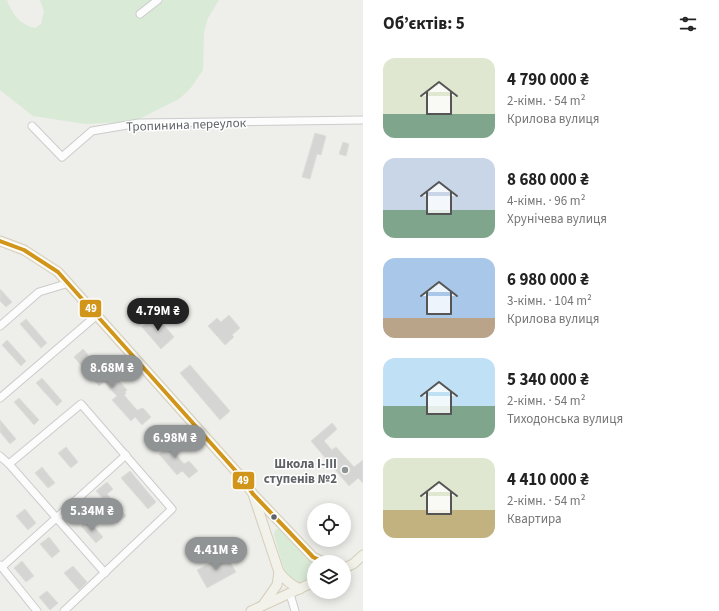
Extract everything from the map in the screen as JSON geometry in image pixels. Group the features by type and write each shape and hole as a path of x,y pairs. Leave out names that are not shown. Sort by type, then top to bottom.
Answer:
{"main road":[{"path":"1,244 24,250 58,272 69,283 242,478 253,494 310,555"},
{"path":"253,494 279,572 291,585 300,588"},
{"path":"266,531 275,523 280,523"},
{"path":"351,564 363,555"},
{"path":"263,605 277,585 279,572"},
{"path":"251,611 290,594 307,584"}],"street":[{"path":"140,14 158,0"},
{"name":"Тропинина переулок","path":"32,126 62,157 92,131 139,123 363,120"},
{"path":"0,326 39,292 69,283"},
{"path":"0,398 97,315"},
{"path":"9,464 81,404 172,509 64,611"},
{"path":"37,611 1,566 126,455"},
{"path":"0,456 57,517 105,573"},
{"path":"290,594 295,611"}],"green space":[{"path":"0,0 7,0 11,10 21,22 35,28 41,24 44,11 40,0 219,0 208,18 204,32 203,70 190,89 179,99 139,119 123,122 85,124 33,116 0,90"},
{"path":"281,529 307,558 307,580 296,584 288,576 274,535 275,530"}],"building":[{"path":"315,133 326,136 321,155 317,154 310,179 302,177"},
{"path":"343,142 349,144 346,156 339,154"},
{"path":"0,289 12,302 6,307 0,301"},
{"path":"229,315 240,328 232,335 234,337 225,345 208,326 217,318 221,322"},
{"path":"156,316 174,337 161,349 142,327"},
{"path":"26,319 47,343 41,348 20,324"},
{"path":"7,340 26,361 21,366 2,345"},
{"path":"83,349 114,385 119,381 127,390 125,392 126,394 124,395 137,410 143,408 151,417 142,425 135,417 131,421 112,400 117,396 104,382 99,386 74,357"},
{"path":"190,365 230,411 220,420 180,373"},
{"path":"42,378 62,401 57,406 36,383"},
{"path":"19,398 39,420 34,425 14,402"},
{"path":"0,420 16,439 10,444 0,432"},
{"path":"332,423 337,429 324,441 332,450 336,447 354,467 363,460 363,483 358,478 349,486 311,441"},
{"path":"166,434 174,444 171,446 173,447 171,449 184,464 189,461 198,471 189,478 182,471 177,475 159,454 164,450 157,442"},
{"path":"66,447 78,462 71,468 58,453"},
{"path":"42,467 55,483 48,488 35,473"},
{"path":"130,471 156,502 148,509 121,478"},
{"path":"107,482 113,489 107,494 126,516 117,523 104,508 108,504 96,491"},
{"path":"25,509 36,523 28,530 16,516"},
{"path":"88,520 103,537 96,543 81,526"},
{"path":"49,537 60,551 52,558 40,544"},
{"path":"226,555 236,572 207,588 197,570"},
{"path":"22,561 34,576 26,582 14,568"},
{"path":"73,566 87,582 79,590 64,573"},
{"path":"47,591 58,603 50,610 39,597"}],"transit line":[{"name":"49","path":"0,241 24,250 58,272 242,478 253,494 311,555"}],"place":[{"name":"Школа I-III ступенів №2","path":"345,470"}]}
